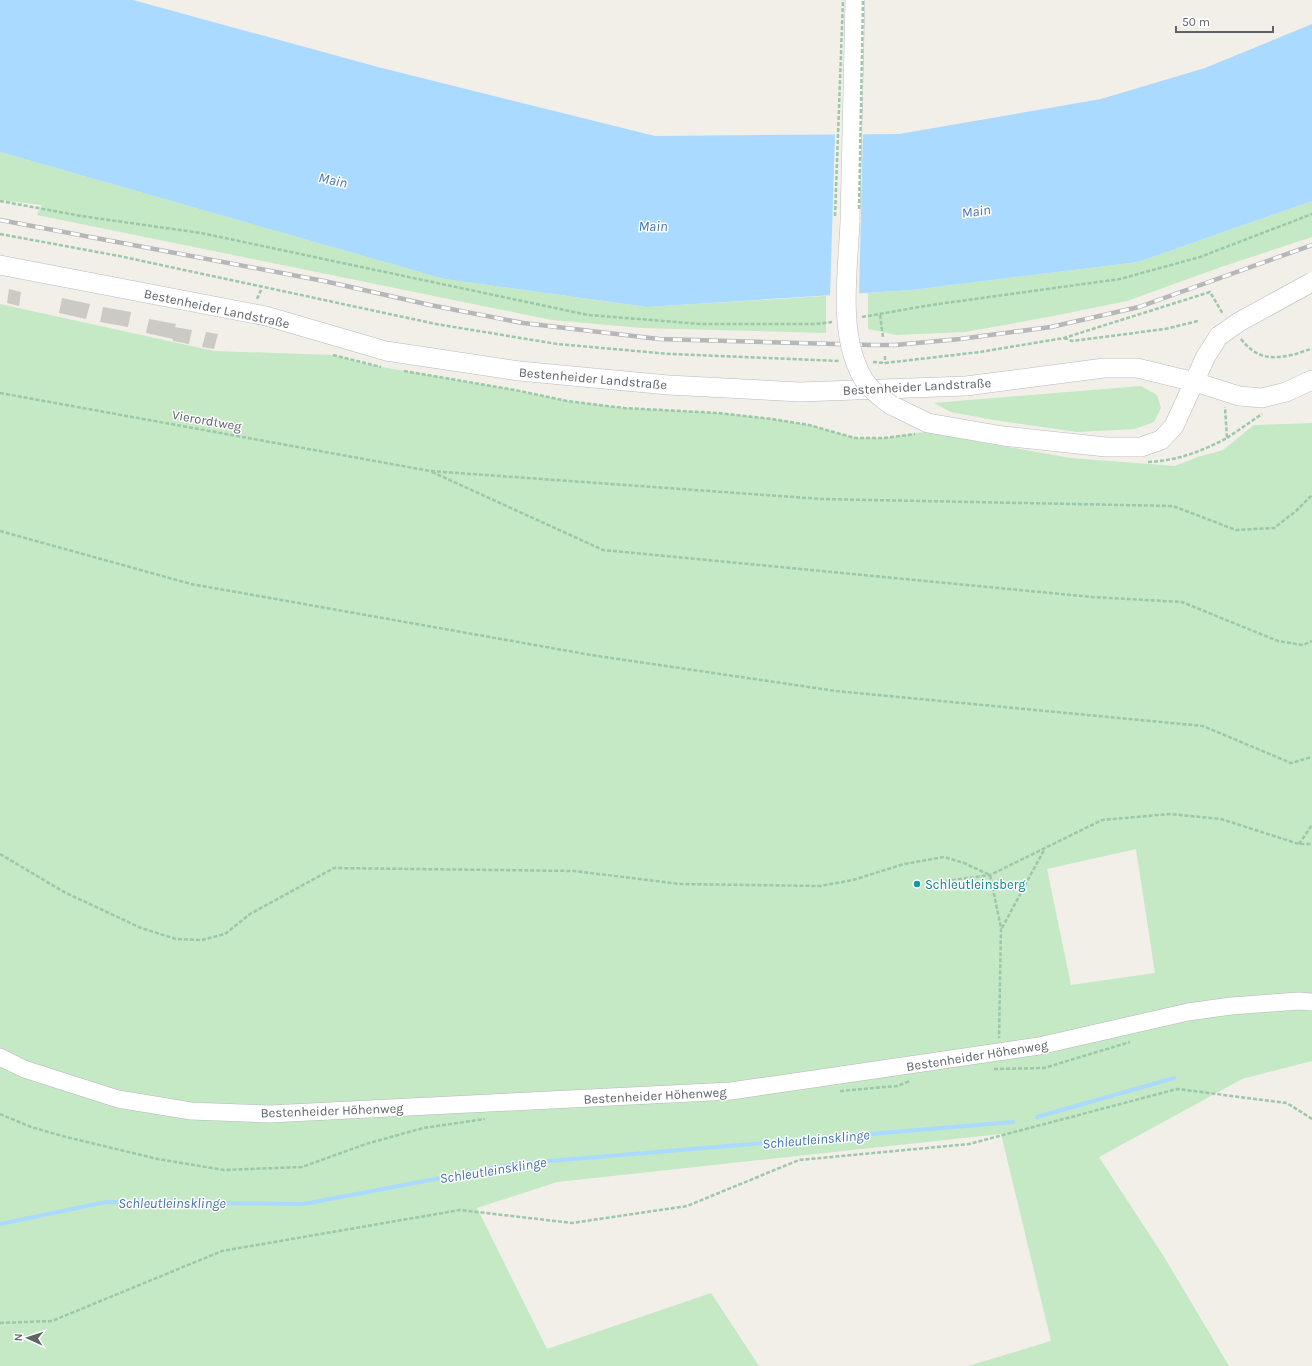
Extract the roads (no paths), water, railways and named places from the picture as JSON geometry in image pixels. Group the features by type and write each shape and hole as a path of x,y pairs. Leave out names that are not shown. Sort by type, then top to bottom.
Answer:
{"main road":[{"path":"855,0 854,218 848,331 852,353 865,382 876,394 891,405 928,423 1049,442 1106,447 1141,447 1161,440 1174,426 1206,356 1219,336 1239,322 1312,282"},
{"name":"Bestenheider Landstraße","path":"0,265 266,316 386,352 527,372 668,385 800,392 966,386 1104,368 1137,368 1195,382 1239,396 1262,398 1286,392 1312,380"}],"street":[{"name":"Bestenheider Höhenweg","path":"0,1057 24,1069 118,1099 190,1110 270,1114 730,1091 999,1053 1038,1046 1188,1012 1231,1006 1299,1001 1312,1002"}],"water":[{"name":"Main","path":"0,0 133,0 378,67 655,136 899,134 1101,99 1205,68 1312,24 1312,201 1138,262 912,290 647,307 444,279 0,152"}],"waterway":[{"name":"Schleutleinsklinge","path":"1037,1117 1174,1078"},
{"name":"Schleutleinsklinge","path":"0,1224 106,1202 304,1204 514,1164 1013,1122"}],"railway":[{"path":"0,220 324,281 430,305 523,323 659,339 872,345 895,345 960,339 1051,327 1139,307 1312,245"}],"place":[{"name":"Schleutleinsberg","path":"917,884"}]}
